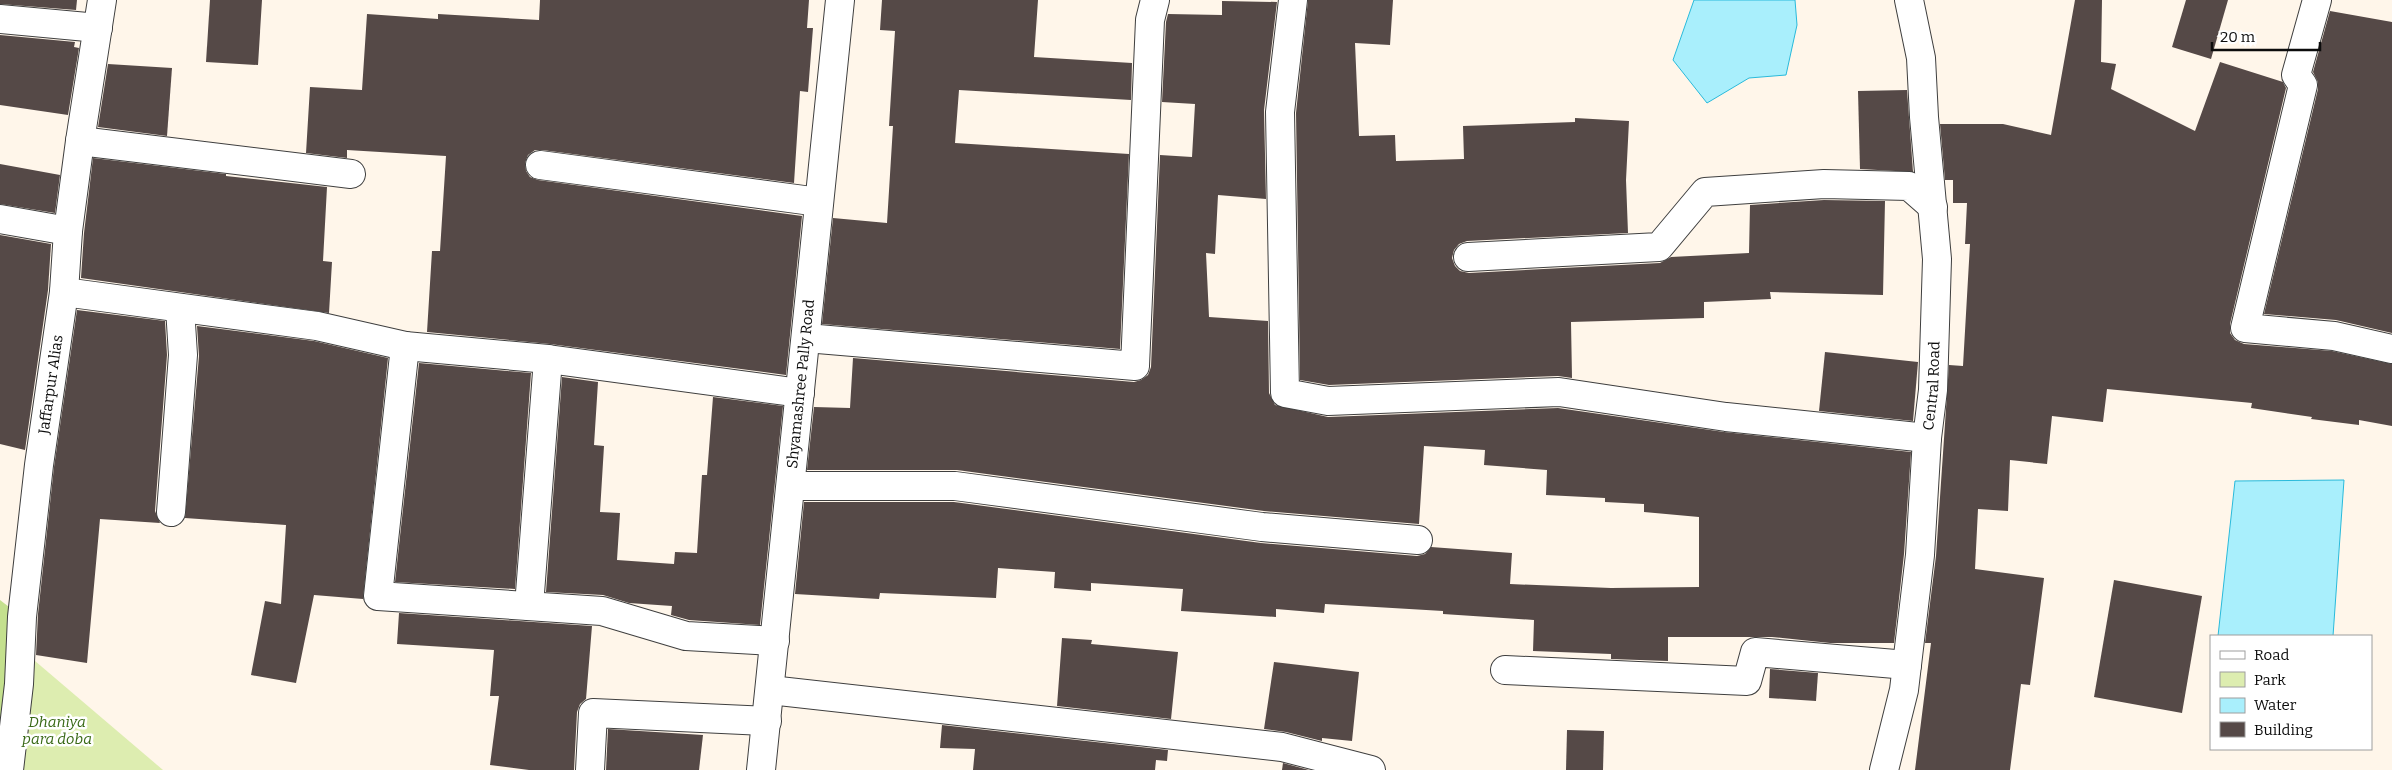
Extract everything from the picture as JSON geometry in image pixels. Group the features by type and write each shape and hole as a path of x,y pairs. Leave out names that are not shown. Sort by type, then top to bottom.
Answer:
{"street":[{"name":"Jaffarpur Alias","path":"10,770 19,684 22,617 38,465 64,292 68,231 80,140 102,0"},
{"name":"Shyamashree Pally Road","path":"762,770 840,0"},
{"path":"806,338 1134,366 1150,20 1155,0"},
{"path":"1292,0 1280,112 1285,392 1328,401 1559,392 1726,417 1928,438"},
{"name":"Central Road","path":"1884,770 1904,690 1920,555 1933,390 1937,259 1924,117 1921,58 1909,0"},
{"path":"2317,0 2296,75 2303,85 2245,328 2334,336 2392,349"},
{"path":"0,18 98,28"},
{"path":"80,140 352,174"},
{"path":"540,165 819,202"},
{"path":"1468,257 1659,247 1705,192 1824,184 1909,186 1933,207"},
{"path":"0,219 68,231"},
{"path":"64,292 317,326 405,346 548,359 800,393"},
{"path":"171,512 183,355 180,308"},
{"path":"405,346 378,596 602,611 686,636 775,641"},
{"path":"528,606 548,359"},
{"path":"791,486 955,486 1262,527 1418,540"},
{"path":"1505,670 1746,681 1755,652 1907,665"},
{"path":"770,690 1282,747 1370,770"},
{"path":"590,770 593,713 767,721"}],"green space":[{"path":"0,600 22,617 0,770"},
{"name":"Dhaniya para doba","path":"28,655 163,770 11,770"}],"water":[{"path":"1694,0 1795,0 1797,25 1786,75 1749,78 1707,103 1673,60"},
{"path":"2344,480 2333,635 2218,635 2235,481"}],"building":[{"path":"0,0 77,0 76,10 0,4"},
{"path":"210,0 262,0 258,65 206,62"},
{"path":"540,0 809,0 807,28 813,28 808,92 800,91 794,183 542,150 535,150 528,155 525,163 526,171 530,177 538,180 802,216 786,375 550,344 427,332 432,251 440,251 446,156 347,150 347,158 306,153 310,87 362,90 367,14 438,19 438,14 539,20"},
{"path":"882,0 1038,0 1034,57 1132,63 1131,100 959,90 955,143 1129,154 1120,349 822,324 833,218 887,223 893,126 889,126 895,31 880,30"},
{"path":"1308,0 1393,0 1390,45 1355,43 1359,136 1395,135 1396,161 1464,159 1463,126 1575,122 1575,118 1629,121 1626,180 1628,233 1467,241 1459,244 1454,250 1452,258 1455,266 1460,271 1469,273 1660,263 1671,257 1749,253 1750,205 1824,200 1885,201 1883,295 1770,292 1771,299 1704,302 1704,318 1571,322 1572,378 1558,376 1329,385 1300,380 1296,113"},
{"path":"2075,0 2102,0 2101,62 2116,64 2111,89 2195,131 2220,62 2283,82 2286,88 2230,324 2230,333 2235,340 2244,344 2332,351 2392,364 2392,426 2359,420 2359,425 2311,419 2312,417 2251,408 2252,403 2107,389 2103,422 2052,416 2047,464 2010,460 2008,511 1978,509 1975,569 2044,578 2030,685 2021,684 2010,770 1915,770 1931,643 1925,643 1936,556 1949,365 1963,366 1970,244 1965,244 1967,203 1953,203 1953,180 1945,180 1940,124 2003,124 2051,135"},
{"path":"2186,0 2228,0 2211,59 2172,47"},
{"path":"1222,1 1277,2 1264,110 1266,199 1218,195 1215,254 1206,253 1209,317 1268,321 1269,393 1275,405 1328,417 1558,408 1724,432 1911,452 1904,554 1894,643 1830,643 1772,637 1668,637 1668,661 1611,659 1611,654 1533,651 1534,620 1443,614 1443,611 1325,604 1324,613 1276,609 1276,617 1181,611 1183,589 1091,583 1091,591 1054,588 1055,572 998,568 996,598 880,593 879,599 795,594 804,502 954,502 1261,543 1417,556 1425,554 1431,547 1512,553 1510,584 1611,588 1699,587 1699,517 1644,512 1644,504 1605,502 1605,498 1546,495 1547,470 1484,465 1485,450 1424,446 1419,524 1264,511 957,470 807,470 814,407 850,408 853,358 1134,382 1148,375 1151,367 1160,155 1192,157 1195,104 1162,102 1166,22 1168,14 1222,15"},
{"path":"2330,11 2392,22 2392,333 2336,320 2264,314 2318,89 2318,82 2313,72"},
{"path":"0,35 75,42 74,47 79,48 68,115 0,105"},
{"path":"108,64 172,68 167,136 98,127"},
{"path":"1907,90 1913,172 1860,169 1858,91"},
{"path":"93,158 226,174 226,176 327,187 323,261 332,262 329,313 81,278"},
{"path":"0,164 60,175 55,213 0,204"},
{"path":"0,235 51,244 48,290 25,450 0,444"},
{"path":"77,310 165,321 167,355 155,511 160,523 100,519 87,663 36,655 38,614 54,467"},
{"path":"197,326 314,341 388,358 363,599 314,595 296,683 251,675 265,601 281,604 286,525 185,518 199,356"},
{"path":"1825,352 1918,362 1913,421 1819,411"},
{"path":"419,363 531,373 515,589 395,582"},
{"path":"562,377 598,382 594,445 604,446 600,512 620,513 617,560 674,564 675,552 697,553 702,475 707,475 713,397 783,406 760,625 689,620 671,615 672,606 629,603 603,595 546,592"},
{"path":"2114,580 2202,596 2182,713 2094,697"},
{"path":"399,613 592,626 586,699 580,704 577,712 574,770 529,770 490,765 499,696 490,696 494,650 397,644"},
{"path":"1062,638 1092,640 1091,644 1178,652 1171,719 1057,706"},
{"path":"1274,662 1359,672 1352,741 1322,738 1322,741 1286,732 1264,729"},
{"path":"1770,669 1818,673 1816,701 1769,698"},
{"path":"942,725 1168,750 1167,761 1156,760 1155,770 973,770 975,749 940,748"},
{"path":"608,729 703,735 699,770 606,770"},
{"path":"1567,730 1604,731 1603,770 1566,770"},
{"path":"1283,763 1309,770 1282,770"}]}
